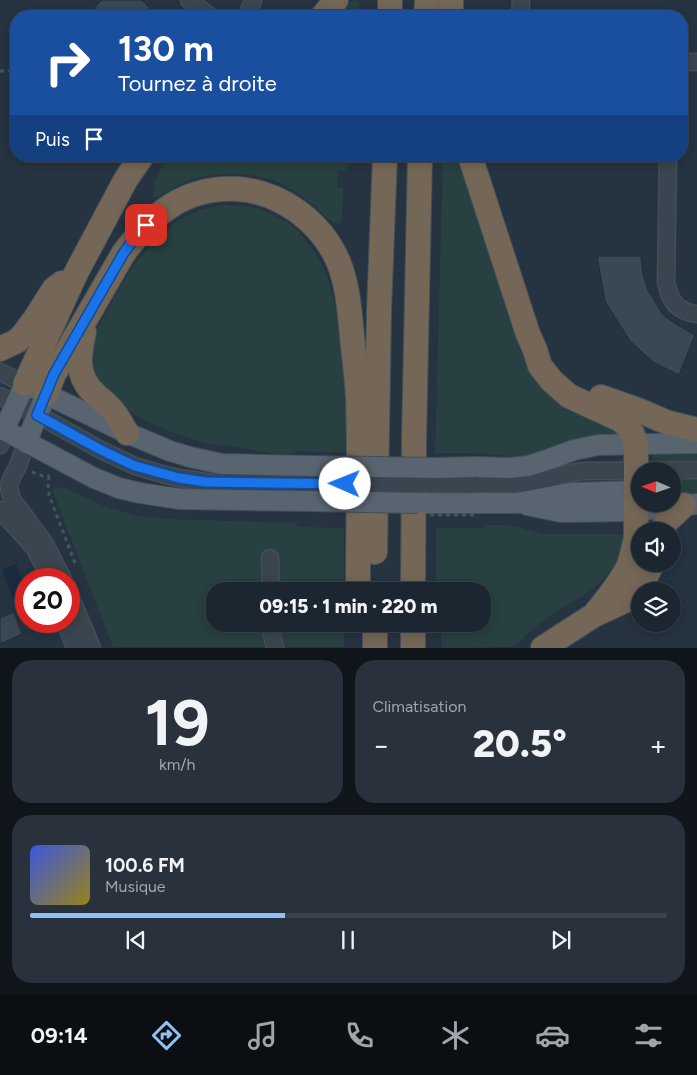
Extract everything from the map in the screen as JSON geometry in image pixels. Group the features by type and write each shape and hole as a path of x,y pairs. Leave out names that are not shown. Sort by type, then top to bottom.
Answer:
{"highway":[{"path":"14,395 126,178 138,162"},
{"path":"375,582 379,311 385,162"},
{"path":"414,582 414,431 420,162"},
{"path":"472,162 540,366 552,381 569,396 621,420 628,426 636,444 636,462"},
{"path":"42,405 54,374 123,254 136,236 156,216 184,198 222,189 252,190 266,194 289,206 313,224 330,246 339,262 348,297 358,397 358,582"},
{"path":"0,349 17,341 28,329 54,289 76,273"},
{"path":"88,316 80,350 79,362 81,372 92,392 112,410 127,433"},
{"path":"535,350 554,369 596,395 666,422 697,430"},
{"path":"666,522 690,505"},
{"path":"594,615 617,586 628,567 636,538 636,512"},
{"path":"543,648 594,615 633,597 648,572"},
{"path":"358,632 358,648"},
{"path":"375,632 375,648"},
{"path":"413,632 413,648"}],"main road":[{"path":"631,492 561,512 518,502 474,484 439,468 308,483 179,499 119,488 94,478 26,443 1,434 14,395 206,462 238,465 308,483 440,503 474,484 520,467 584,448 598,445 697,443"},
{"path":"26,443 42,405"}],"street":[{"path":"189,0 202,10"},
{"path":"668,162 666,282 669,295 675,304 681,310 697,314"},
{"path":"0,372 14,395"},
{"path":"42,405 101,450 135,466 162,474 206,482 308,483"},
{"path":"26,443 9,483 9,492 12,499 45,544 57,568"},
{"path":"681,476 697,470"},
{"path":"474,484 530,483 583,471 631,489"},
{"path":"0,510 34,547 45,568"},
{"path":"270,558 271,582"},
{"path":"80,619 92,648"},
{"path":"272,632 275,648"},
{"path":"69,633 75,648"}],"green space":[{"path":"355,0 360,3 359,10 343,10 349,2"},
{"path":"166,162 348,162 347,171 338,171 337,187 343,188 342,219 340,224 336,223 287,187 262,177 248,175 219,175 191,180 156,198 153,196 156,179"},
{"path":"443,162 461,162 526,359 616,430 619,435 522,457 474,453 435,453"},
{"path":"224,205 253,207 270,213 288,223 299,232 316,254 323,267 338,315 347,377 345,453 298,451 278,454 211,444 197,440 164,429 133,414 116,401 92,376 92,339 139,258 153,242 184,217 203,209"},
{"path":"697,451 697,460 652,461 653,452"},
{"path":"681,478 697,478 697,496 681,497"},
{"path":"63,487 106,507 137,516 169,519 294,523 299,527 344,528 344,582 277,582 276,555 262,554 264,582 206,582 206,632 267,632 269,647 113,647 52,489"},
{"path":"484,525 504,525 544,534 624,534 622,549 614,567 599,584 534,628 514,647 442,648 441,632 491,632 491,582 436,582 436,528 484,528"},
{"path":"279,632 344,632 344,647 281,647"}],"water":[{"path":"16,564 17,568 15,568 15,597 12,598 2,569"}],"building":[{"path":"102,0 142,0 151,10 96,10 94,8"},
{"path":"597,256 641,256 643,274 648,290 663,315 695,335 679,375 653,362 630,341 605,301"},
{"path":"14,612 15,633 22,634 0,644 0,618"}],"route":[{"path":"146,225 123,254 54,374 37,415 101,450 135,466 179,478 206,482 345,484"}]}
